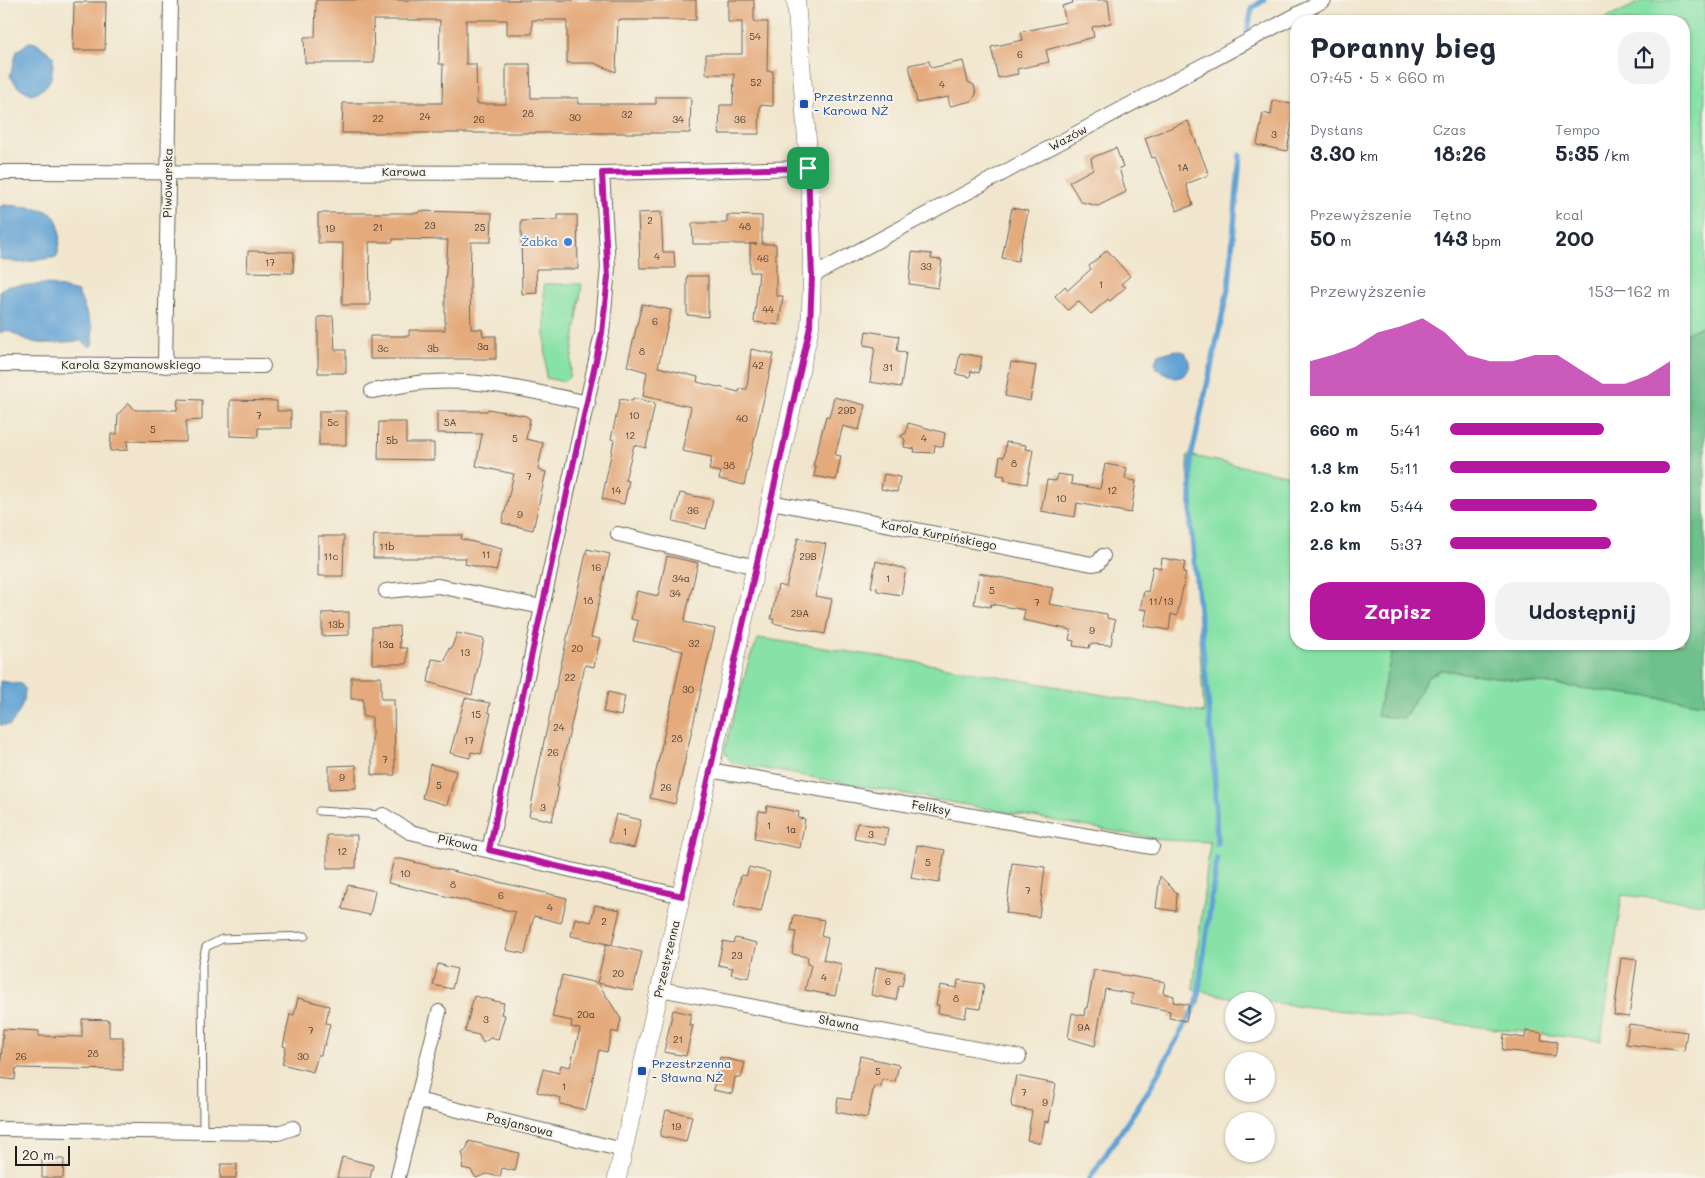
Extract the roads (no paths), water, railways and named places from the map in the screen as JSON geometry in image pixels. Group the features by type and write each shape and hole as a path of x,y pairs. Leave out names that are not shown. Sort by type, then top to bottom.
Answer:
{"street":[{"name":"Piwowarska","path":"164,366 171,0"},
{"name":"Przestrzenna","path":"617,1178 808,337 812,276 808,168 796,0"},
{"name":"Wazów","path":"1296,15 1324,0"},
{"name":"Wazów","path":"812,276 1290,18"},
{"name":"Karowa","path":"0,172 602,173 808,168"},
{"path":"489,850 602,333 607,284 602,173"},
{"name":"Karola Szymanowskiego","path":"0,364 263,366"},
{"path":"372,392 430,382 474,382 517,387 588,403"},
{"name":"Karola Kurpińskiego","path":"771,502 1092,564 1098,563 1103,556"},
{"path":"618,534 756,566"},
{"path":"386,591 438,586 542,606"},
{"name":"Feliksy","path":"709,770 1152,847"},
{"name":"Pikowa","path":"383,815 410,832 682,896"},
{"name":"Sławna","path":"660,989 1019,1057"},
{"path":"398,1177 438,1012"},
{"name":"Pasjansowa","path":"417,1100 623,1150"},
{"path":"0,1129 278,1133 293,1128"}],"lane":[{"path":"319,811 383,815"},
{"path":"203,1132 202,964 206,947 222,939 305,936"}],"water":[{"path":"29,42 37,43 53,56 53,70 50,80 43,88 31,94 18,87 10,76 17,51"},
{"path":"3,205 41,209 56,218 60,240 57,257 19,263 0,259 0,207"},
{"path":"47,284 78,292 92,327 93,344 90,347 82,341 40,343 27,340 6,330 0,333 0,290 7,286"},
{"path":"1175,350 1185,352 1189,364 1184,376 1175,378 1156,369 1155,362 1158,355"},
{"path":"0,681 21,684 25,689 21,708 10,725 0,725"}],"waterway":[{"path":"1247,34 1252,8 1264,0"},
{"path":"1217,844 1214,763 1191,527 1191,458 1229,285 1240,155"},
{"path":"1090,1178 1147,1093 1197,1003 1217,859"}],"place":[{"name":"Przestrzenna - Karowa NŻ","path":"804,104"},
{"name":"Żabka","path":"568,242"},
{"name":"Przestrzenna - Sławna NŻ","path":"642,1071"}]}
